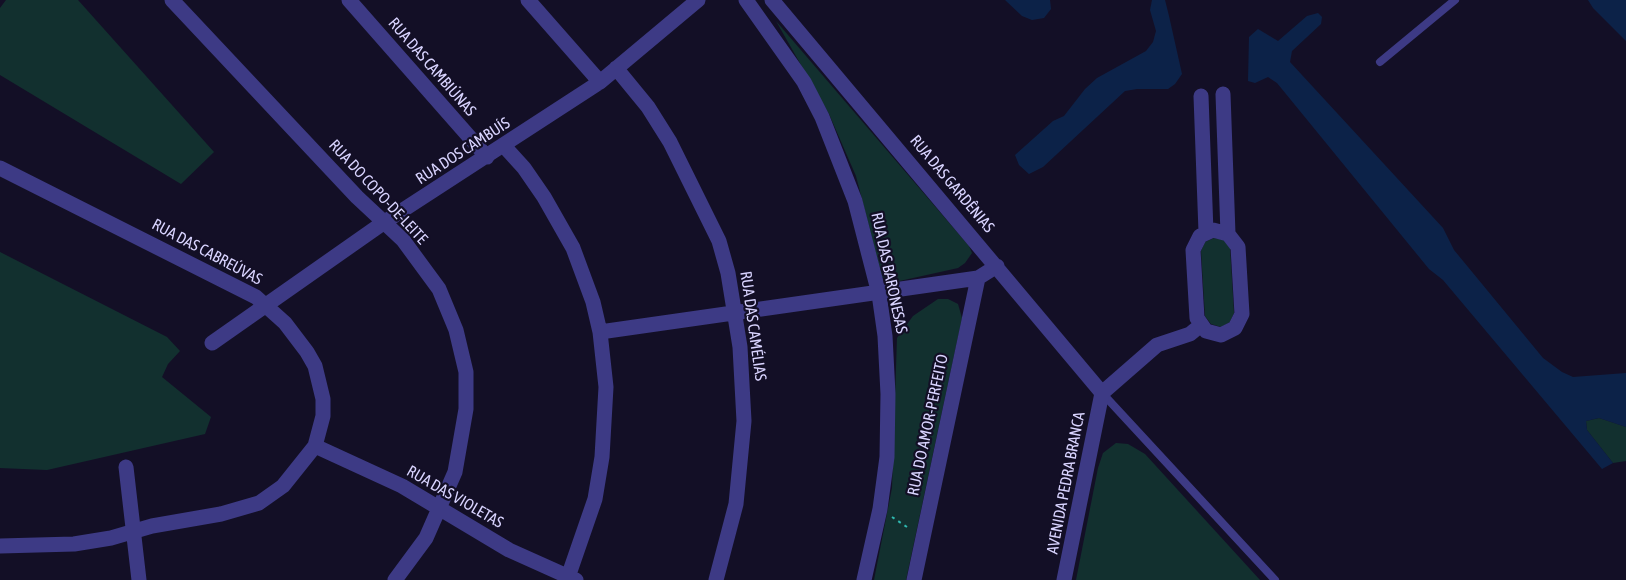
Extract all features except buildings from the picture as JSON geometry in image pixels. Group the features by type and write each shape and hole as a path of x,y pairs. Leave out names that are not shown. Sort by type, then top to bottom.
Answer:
{"street":[{"name":"RUA DO COPO-DE-LEITE","path":"171,0 383,223 403,240 439,289 456,330 466,372 462,439 455,472 426,538 395,580"},
{"name":"RUA DAS CAMBIÚNAS","path":"349,0 487,157"},
{"path":"528,0 600,82"},
{"name":"RUA DOS CAMBUÍS","path":"212,343 268,306 383,223 600,82 698,0"},
{"name":"RUA DAS BARONESAS","path":"746,0 804,82 822,117 855,201 879,294 885,336 888,394 887,457 880,509 864,580"},
{"name":"RUA DAS GARDÊNIAS","path":"772,0 1102,393"},
{"name":"RUA DAS CAMÉLIAS","path":"616,69 648,107 670,142 715,232 728,273 736,314 743,382 742,460 736,504 716,580"},
{"path":"1223,94 1228,234"},
{"path":"1201,96 1206,232"},
{"path":"504,146 524,168 561,225 582,271 600,332 606,387 602,457 595,498 570,579"},
{"name":"RUA DAS CABREÚVAS","path":"0,168 232,282 268,306 297,337 315,366 323,399 323,416 315,446 284,486 259,503 74,544 0,546"},
{"path":"1221,230 1228,234 1238,246 1242,314 1235,328 1221,334 1206,331 1197,318 1193,250 1195,243 1206,232 1221,230"},
{"path":"600,332 696,317 736,314 879,294 978,278 998,267"},
{"name":"RUA DO AMOR-PERFEITO","path":"914,580 978,278"},
{"path":"1102,393 1157,345 1190,334 1201,325"},
{"name":"AVENIDA PEDRA BRANCA","path":"1064,580 1102,393"},
{"name":"RUA DAS VIOLETAS","path":"315,446 402,486 509,550 570,579"},
{"path":"126,468 139,580"}],"lane":[{"path":"1380,62 1455,0"},
{"path":"1102,393 1275,580"}],"path":[{"path":"880,509 923,537"}],"green space":[{"path":"6,0 78,0 214,152 181,184 0,75 0,8"},
{"path":"776,21 969,246 972,253 965,263 958,268 895,282 882,277 856,176 829,114"},
{"path":"1214,238 1224,240 1230,248 1234,313 1230,322 1221,327 1211,324 1205,316 1201,251 1205,242"},
{"path":"0,252 167,337 180,351 168,364 162,377 211,417 205,434 47,470 0,468"},
{"path":"938,299 948,299 958,304 962,318 906,580 874,580 892,488 897,338 913,316"},
{"path":"1599,418 1626,427 1626,461 1613,463 1587,430 1586,421"},
{"path":"1116,443 1128,444 1145,454 1260,580 1076,580 1098,468 1103,453"}],"water":[{"path":"1005,0 1050,0 1051,9 1044,18 1032,20 1022,16"},
{"path":"1152,0 1165,0 1182,74 1175,84 1168,89 1125,91 1043,167 1029,174 1019,165 1015,155 1053,121 1064,116 1085,89 1097,78 1146,51 1153,42 1156,31 1150,10"},
{"path":"1588,0 1626,0 1626,41 1593,8"},
{"path":"1318,13 1322,17 1321,24 1292,51 1290,62 1443,228 1454,250 1543,358 1573,377 1626,373 1626,427 1599,418 1586,421 1587,430 1613,463 1602,469 1443,280 1429,269 1277,83 1268,77 1255,83 1248,81 1249,37 1258,29 1278,41 1307,16"}]}
